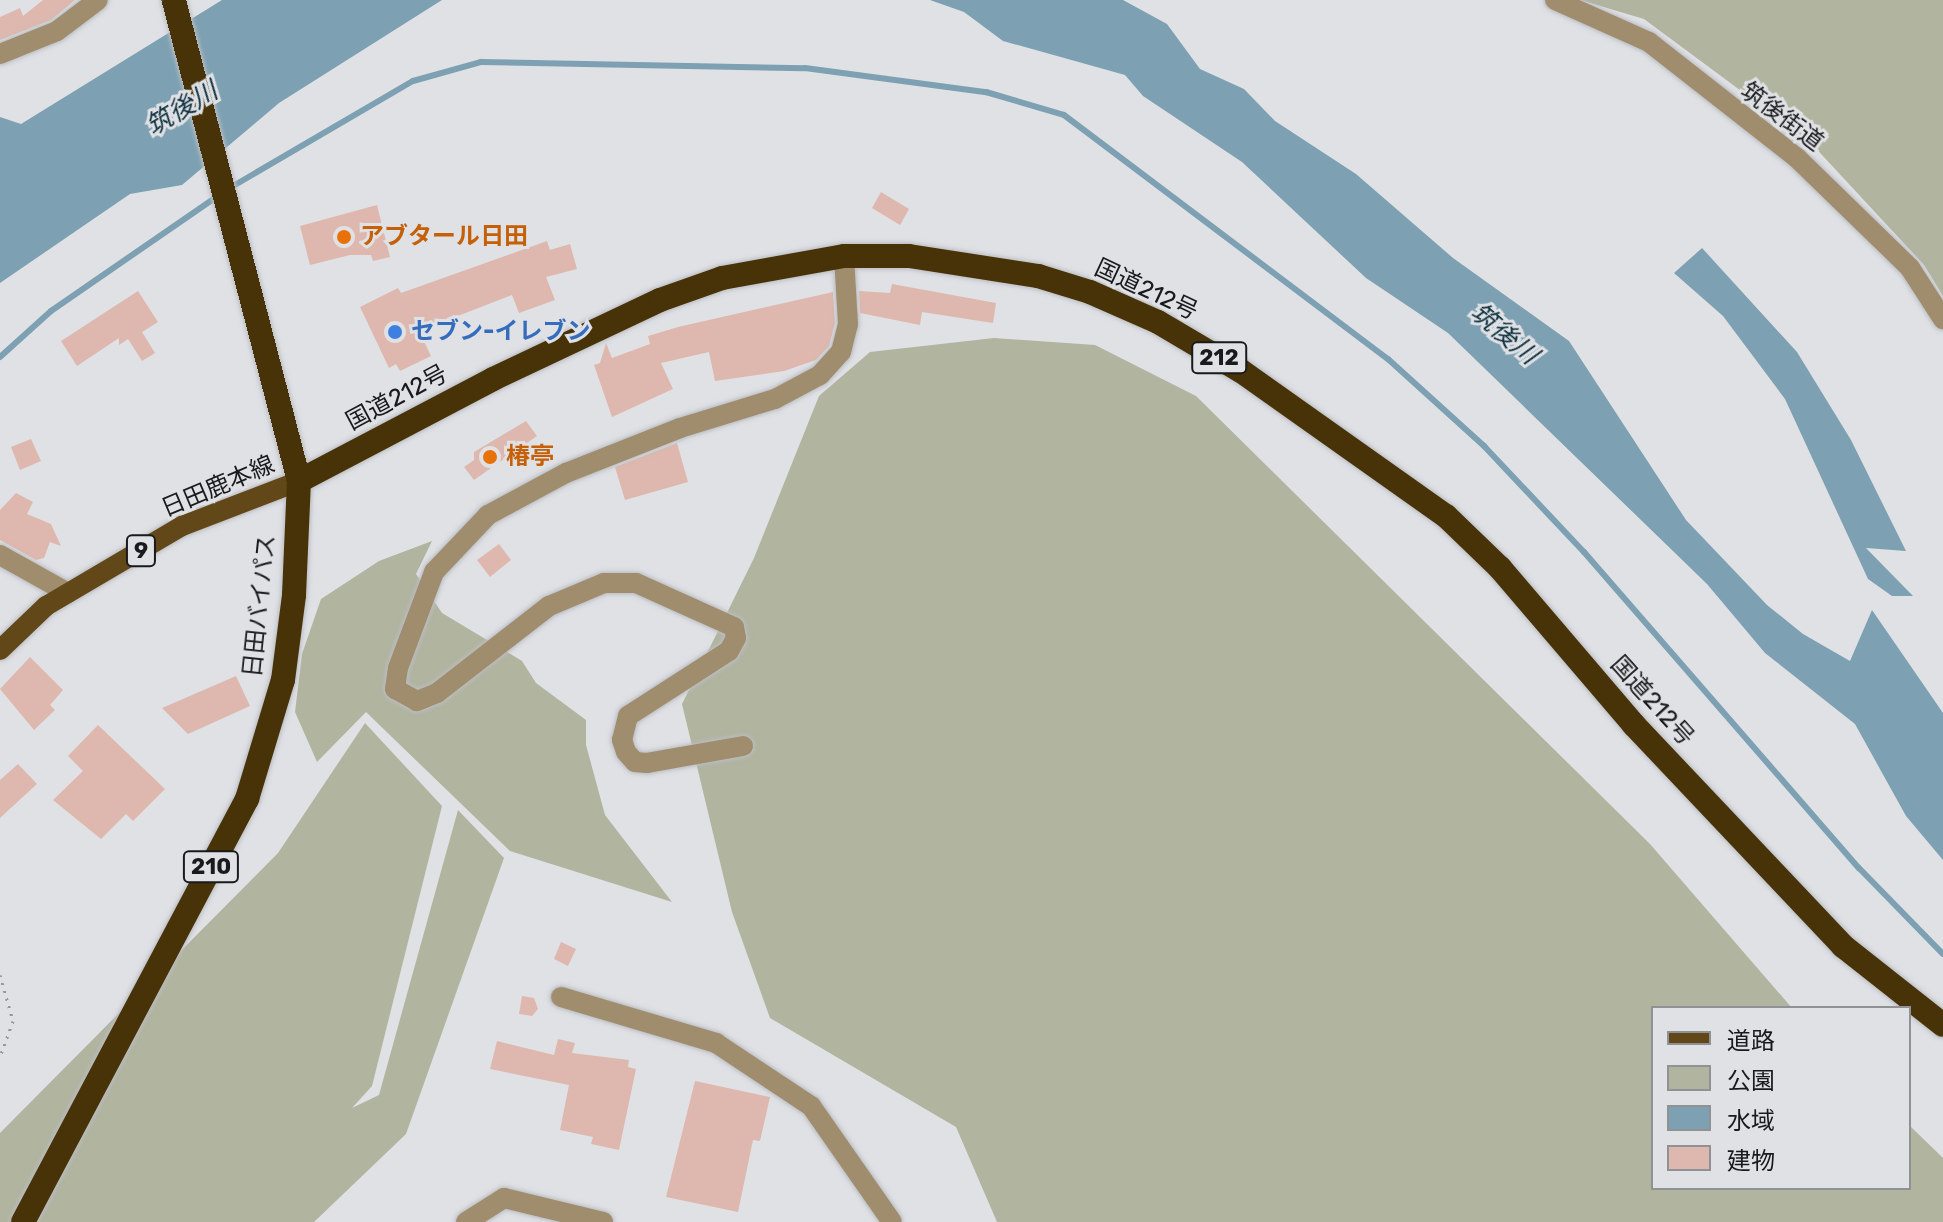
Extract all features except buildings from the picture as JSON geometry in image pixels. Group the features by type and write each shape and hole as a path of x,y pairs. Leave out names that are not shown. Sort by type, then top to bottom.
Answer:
{"highway":[{"name":"日田バイパス","path":"23,1222 247,799 283,680 294,595 299,481 247,269 174,0"},
{"name":"国道212号","path":"299,481 660,300 722,278 844,256 970,263 1090,292 1158,322 1335,433 1446,516 1500,568 1634,725 1843,946 1943,1025"}],"main road":[{"name":"日田鹿本線","path":"0,650 46,606 182,526 299,481"}],"street":[{"path":"0,54 57,31 98,0"},
{"name":"筑後街道","path":"1555,0 1649,42 1797,158 1910,268 1943,319"},
{"path":"743,746 647,763 635,762 626,752 622,740 628,716 729,651 736,638 734,627 636,583 604,583 549,606 437,693 417,701 395,689 398,668 434,572 488,515 566,473 775,399 820,375 841,352 848,324 844,256"},
{"path":"0,555 68,593"},
{"path":"561,997 716,1043 811,1106 892,1222"},
{"path":"466,1222 504,1198 603,1222"}],"path":[{"path":"0,975 13,1021 0,1057"}],"green space":[{"path":"1580,0 1943,0 1943,296 1924,265 1810,142 1644,19"},
{"path":"994,338 1095,345 1196,396 1650,844 1790,1006 1651,1006 1651,1190 1911,1190 1911,1127 1943,1158 1943,1222 997,1222 956,1127 770,1018 732,912 682,704 754,558 819,396 870,352"},
{"path":"432,541 416,574 442,613 522,661 536,683 586,720 586,745 605,815 672,902 510,851 366,712 317,762 295,712 302,654 321,599 379,561"},
{"path":"365,723 442,806 372,1086 352,1108 379,1095 458,810 504,858 406,1134 314,1222 0,1222 0,1133 278,853"}],"water":[{"name":"筑後川","path":"222,0 442,0 279,103 182,185 130,194 0,283 0,117 21,124"},
{"name":"筑後川","path":"930,0 1123,0 1167,24 1200,69 1244,89 1275,121 1356,174 1453,258 1569,341 1686,520 1767,605 1803,634 1850,661 1872,610 1943,713 1943,860 1906,816 1855,724 1765,653 1707,584 1448,333 1366,278 1242,162 1143,96 1125,75 1003,41 964,12"},
{"path":"1702,248 1797,352 1851,440 1906,551 1866,548 1913,596 1892,596 1868,579 1785,399 1723,316 1674,273"}],"waterway":[{"path":"228,189 413,81 481,62 805,68 986,92 1064,115 1388,359 1484,446 1584,552 1859,868 1943,954"},
{"path":"0,357 51,311 219,195"}],"place":[{"name":"アブタール日田","path":"344,237"},
{"name":"セブン-イレブン","path":"395,332"},
{"name":"椿亭","path":"490,457"}]}
